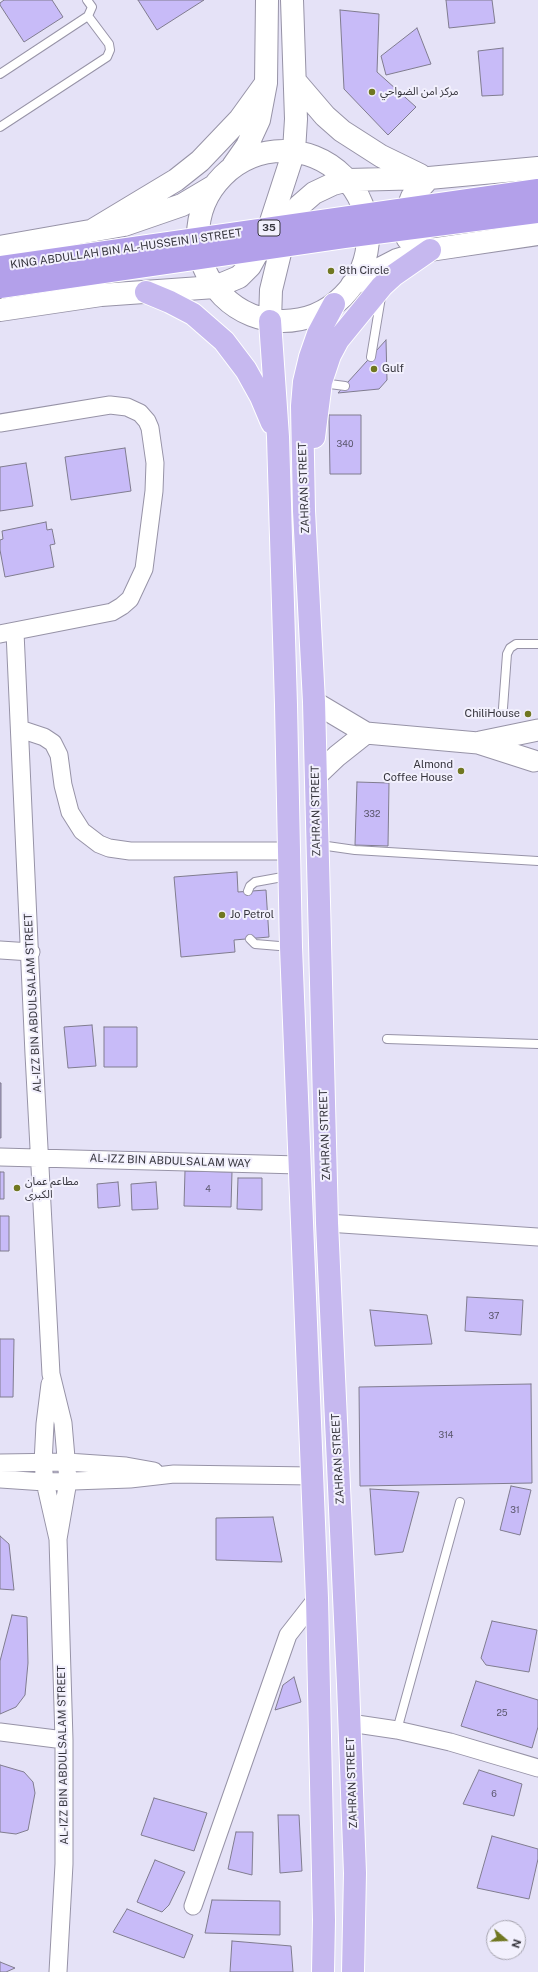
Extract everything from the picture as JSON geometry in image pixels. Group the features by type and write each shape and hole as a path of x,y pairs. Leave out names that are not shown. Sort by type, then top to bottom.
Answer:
{"highway":[{"name":"KING ABDULLAH BIN AL-HUSSEIN II STREET","path":"0,267 538,190"},
{"name":"KING ABDULLAH BIN AL-HUSSEIN II STREET","path":"0,287 344,237 538,212"}],"main road":[{"path":"0,247 124,225 182,205 214,186 233,167 254,134 259,120 266,83 267,0"},
{"path":"0,310 101,295 215,287 239,277 250,266 258,253 271,224 294,151 296,119 292,0"},
{"path":"295,81 325,116 342,131 381,156 429,178"},
{"path":"93,230 176,180 200,161 240,119 266,83"},
{"path":"233,167 249,158 268,152 294,151 320,159 333,167 348,180 360,200 365,212 368,237 364,263 352,285"},
{"path":"323,1972 324,1920 317,1598 290,947 289,851 278,437 270,321 271,290 281,249 293,217 299,206 314,193 333,184 348,180 429,178 538,168"},
{"path":"429,178 412,197 403,220 404,232 408,239 418,246 430,250"},
{"path":"214,186 202,209 198,234 201,260 205,272 215,287 234,306 256,318 270,321 299,320 317,314 334,304 352,285 397,260 430,250 538,234"},
{"path":"124,225 145,242 149,258 147,276 138,292"},
{"path":"304,511 312,470 321,382 330,355 338,340 382,286 394,275 430,250"},
{"path":"138,292 193,314 224,341 246,370 261,397 278,437"},
{"name":"ZAHRAN STREET","path":"334,304 318,334 310,357 304,382 302,406 304,511 314,702 327,1223 350,1723 355,1873 353,1972"}],"street":[{"path":"0,423 110,405 127,407 140,413 147,420 150,428 155,463 154,491 144,569 130,598 122,606 112,612 8,633"},
{"name":"AL-IZZ BIN ABDULSALAM STREET","path":"8,633 20,729 51,1374 44,1424 43,1462 45,1482 58,1538 64,1740 64,1864 58,1972"},
{"path":"314,702 366,733 478,743 536,764"},
{"path":"20,729 44,737 53,744 59,755 63,785 70,812 82,831 99,844 119,851 289,851"},
{"path":"478,743 538,730"},
{"path":"316,776 366,733"},
{"path":"536,764 532,752 533,742 538,734"},
{"path":"0,950 31,952"},
{"name":"AL-IZZ BIN ABDULSALAM WAY","path":"0,1157 299,1165"},
{"path":"327,1223 538,1237"},
{"name":"AL-IZZ BIN ABDULSALAM STREET","path":"51,1374 63,1423 68,1481 58,1538"},
{"path":"0,1463 67,1462 126,1466 174,1474"},
{"path":"0,1479 45,1482 130,1479 174,1474 312,1476"},
{"path":"193,1906 288,1635 317,1598"},
{"path":"350,1723 397,1730 450,1742 538,1768"},
{"path":"0,1732 64,1740"}],"lane":[{"path":"0,74 88,16 92,7 87,0"},
{"path":"0,127 107,57 110,50 109,44 88,16"},
{"path":"370,358 382,286"},
{"path":"321,382 345,386"},
{"path":"503,708 507,654 510,648 516,644 538,644"},
{"path":"317,845 354,850 538,861"},
{"path":"248,891 250,886 255,882 289,876"},
{"path":"250,938 255,944 290,947"},
{"path":"387,1039 538,1044"},
{"path":"397,1730 460,1502"}],"building":[{"path":"4,0 52,0 63,17 24,42 0,5 0,3"},
{"path":"138,0 204,0 157,30"},
{"path":"446,0 492,0 495,23 449,28"},
{"path":"340,10 379,14 377,72 416,107 388,135 344,89"},
{"path":"417,28 431,64 386,75 381,56"},
{"path":"503,48 503,95 482,96 478,51"},
{"name":"Gulf","path":"386,340 387,380 379,389 338,393"},
{"path":"329,415 361,415 361,474 330,474"},
{"path":"125,448 131,491 71,500 65,457"},
{"path":"26,463 33,506 0,511 0,467"},
{"path":"46,522 47,530 52,529 55,544 50,545 54,567 5,577 0,550 0,540 3,539 2,531"},
{"path":"357,782 389,783 388,846 355,845"},
{"name":"Jo Petrol","path":"237,872 238,892 266,890 269,937 234,940 235,952 181,957 174,877"},
{"path":"92,1025 96,1066 68,1068 64,1027"},
{"path":"104,1027 137,1027 137,1067 104,1067"},
{"path":"1,1083 1,1138 0,1138"},
{"path":"185,1171 232,1172 231,1207 184,1206"},
{"path":"0,1172 4,1172 4,1199 0,1199"},
{"path":"238,1178 262,1178 262,1210 237,1209"},
{"path":"118,1182 120,1206 98,1208 97,1184"},
{"path":"156,1182 158,1209 132,1210 131,1184"},
{"path":"0,1216 9,1216 9,1251 0,1251"},
{"path":"467,1297 523,1300 521,1335 465,1331"},
{"path":"370,1310 427,1315 432,1344 375,1346"},
{"path":"0,1339 14,1339 13,1397 0,1397"},
{"path":"531,1384 532,1483 360,1486 359,1387"},
{"path":"511,1486 531,1490 520,1535 500,1530"},
{"path":"370,1489 419,1492 403,1552 375,1555"},
{"path":"273,1517 282,1562 216,1560 216,1518"},
{"path":"0,1536 9,1544 14,1590 0,1589"},
{"path":"12,1615 27,1617 28,1663 25,1695 16,1707 0,1714 0,1661"},
{"path":"492,1621 537,1630 529,1672 486,1665 481,1658"},
{"path":"294,1677 301,1702 275,1710 283,1685"},
{"path":"476,1681 538,1700 538,1727 532,1748 461,1726"},
{"path":"0,1765 24,1772 33,1782 35,1793 28,1830 16,1834 0,1832"},
{"path":"479,1770 522,1784 514,1816 463,1804"},
{"path":"154,1798 207,1813 194,1851 141,1835"},
{"path":"278,1815 299,1815 302,1871 280,1873"},
{"path":"236,1832 253,1832 252,1875 228,1869"},
{"path":"492,1836 538,1849 538,1859 529,1899 477,1888"},
{"path":"155,1860 185,1872 169,1905 162,1912 137,1902"},
{"path":"212,1900 280,1901 280,1935 205,1933"},
{"path":"127,1909 193,1935 184,1958 113,1932"},
{"path":"232,1941 291,1946 293,1972 230,1972"},
{"path":"0,1962 15,1968 6,1972 0,1972"}],"place":[{"name":"مركز امن الضواحي","path":"372,92"},
{"name":"8th Circle","path":"331,271"},
{"name":"Gulf","path":"374,369"},
{"name":"ChiliHouse","path":"528,714"},
{"name":"Almond Coffee House","path":"461,771"},
{"name":"Jo Petrol","path":"222,915"},
{"name":"مطاعم عمان الكبرى","path":"17,1188"}]}
